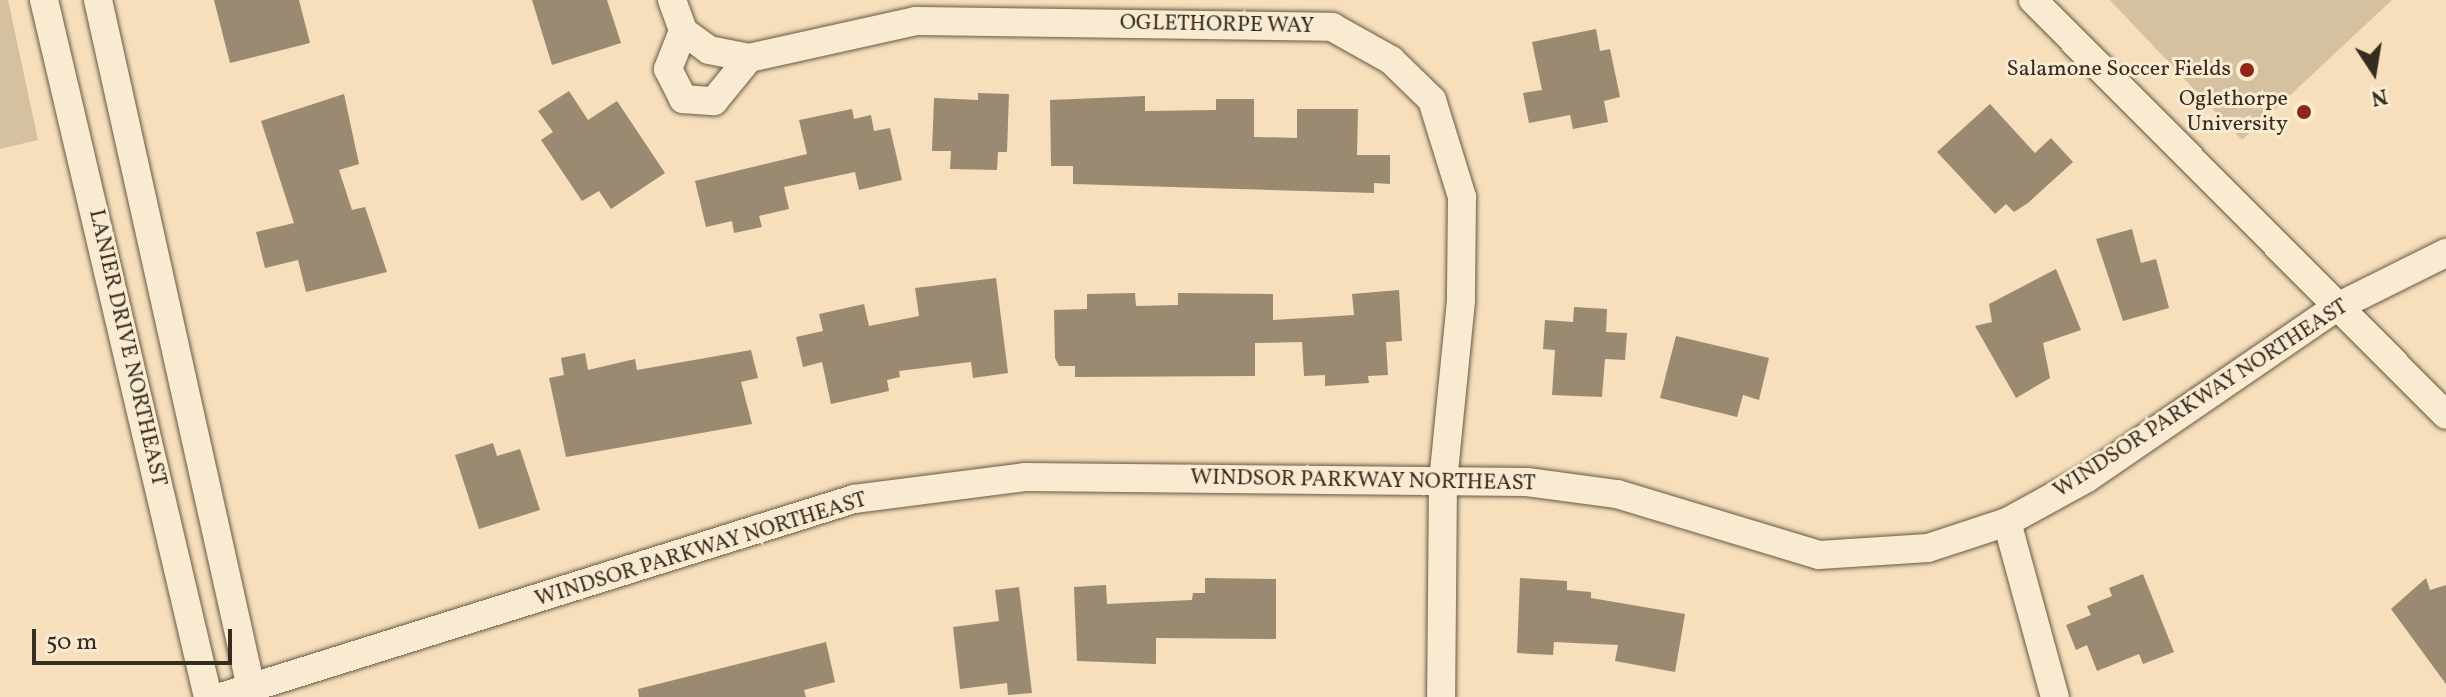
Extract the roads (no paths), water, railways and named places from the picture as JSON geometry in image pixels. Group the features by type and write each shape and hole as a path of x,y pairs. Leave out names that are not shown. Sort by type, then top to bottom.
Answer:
{"street":[{"name":"LANIER DRIVE NORTHEAST","path":"44,0 208,697"},
{"name":"LANIER DRIVE NORTHEAST","path":"98,0 252,693"},
{"path":"672,0 683,31 668,69 683,99 714,101 749,58"},
{"path":"2033,0 2335,308 2446,415"},
{"name":"OGLETHORPE WAY","path":"683,31 709,50 749,58 916,21 1332,27 1391,60 1432,100 1462,197 1461,301 1443,481 1441,697"},
{"name":"WINDSOR PARKWAY NORTHEAST","path":"221,697 252,693 854,499 1025,477 1443,481 1617,494 1819,555 1928,548 2007,522 2087,478 2335,308 2446,253"},
{"path":"2007,522 2055,697"}],"place":[{"name":"Salamone Soccer Fields","path":"2247,70"},
{"name":"Oglethorpe University","path":"2304,112"}]}
